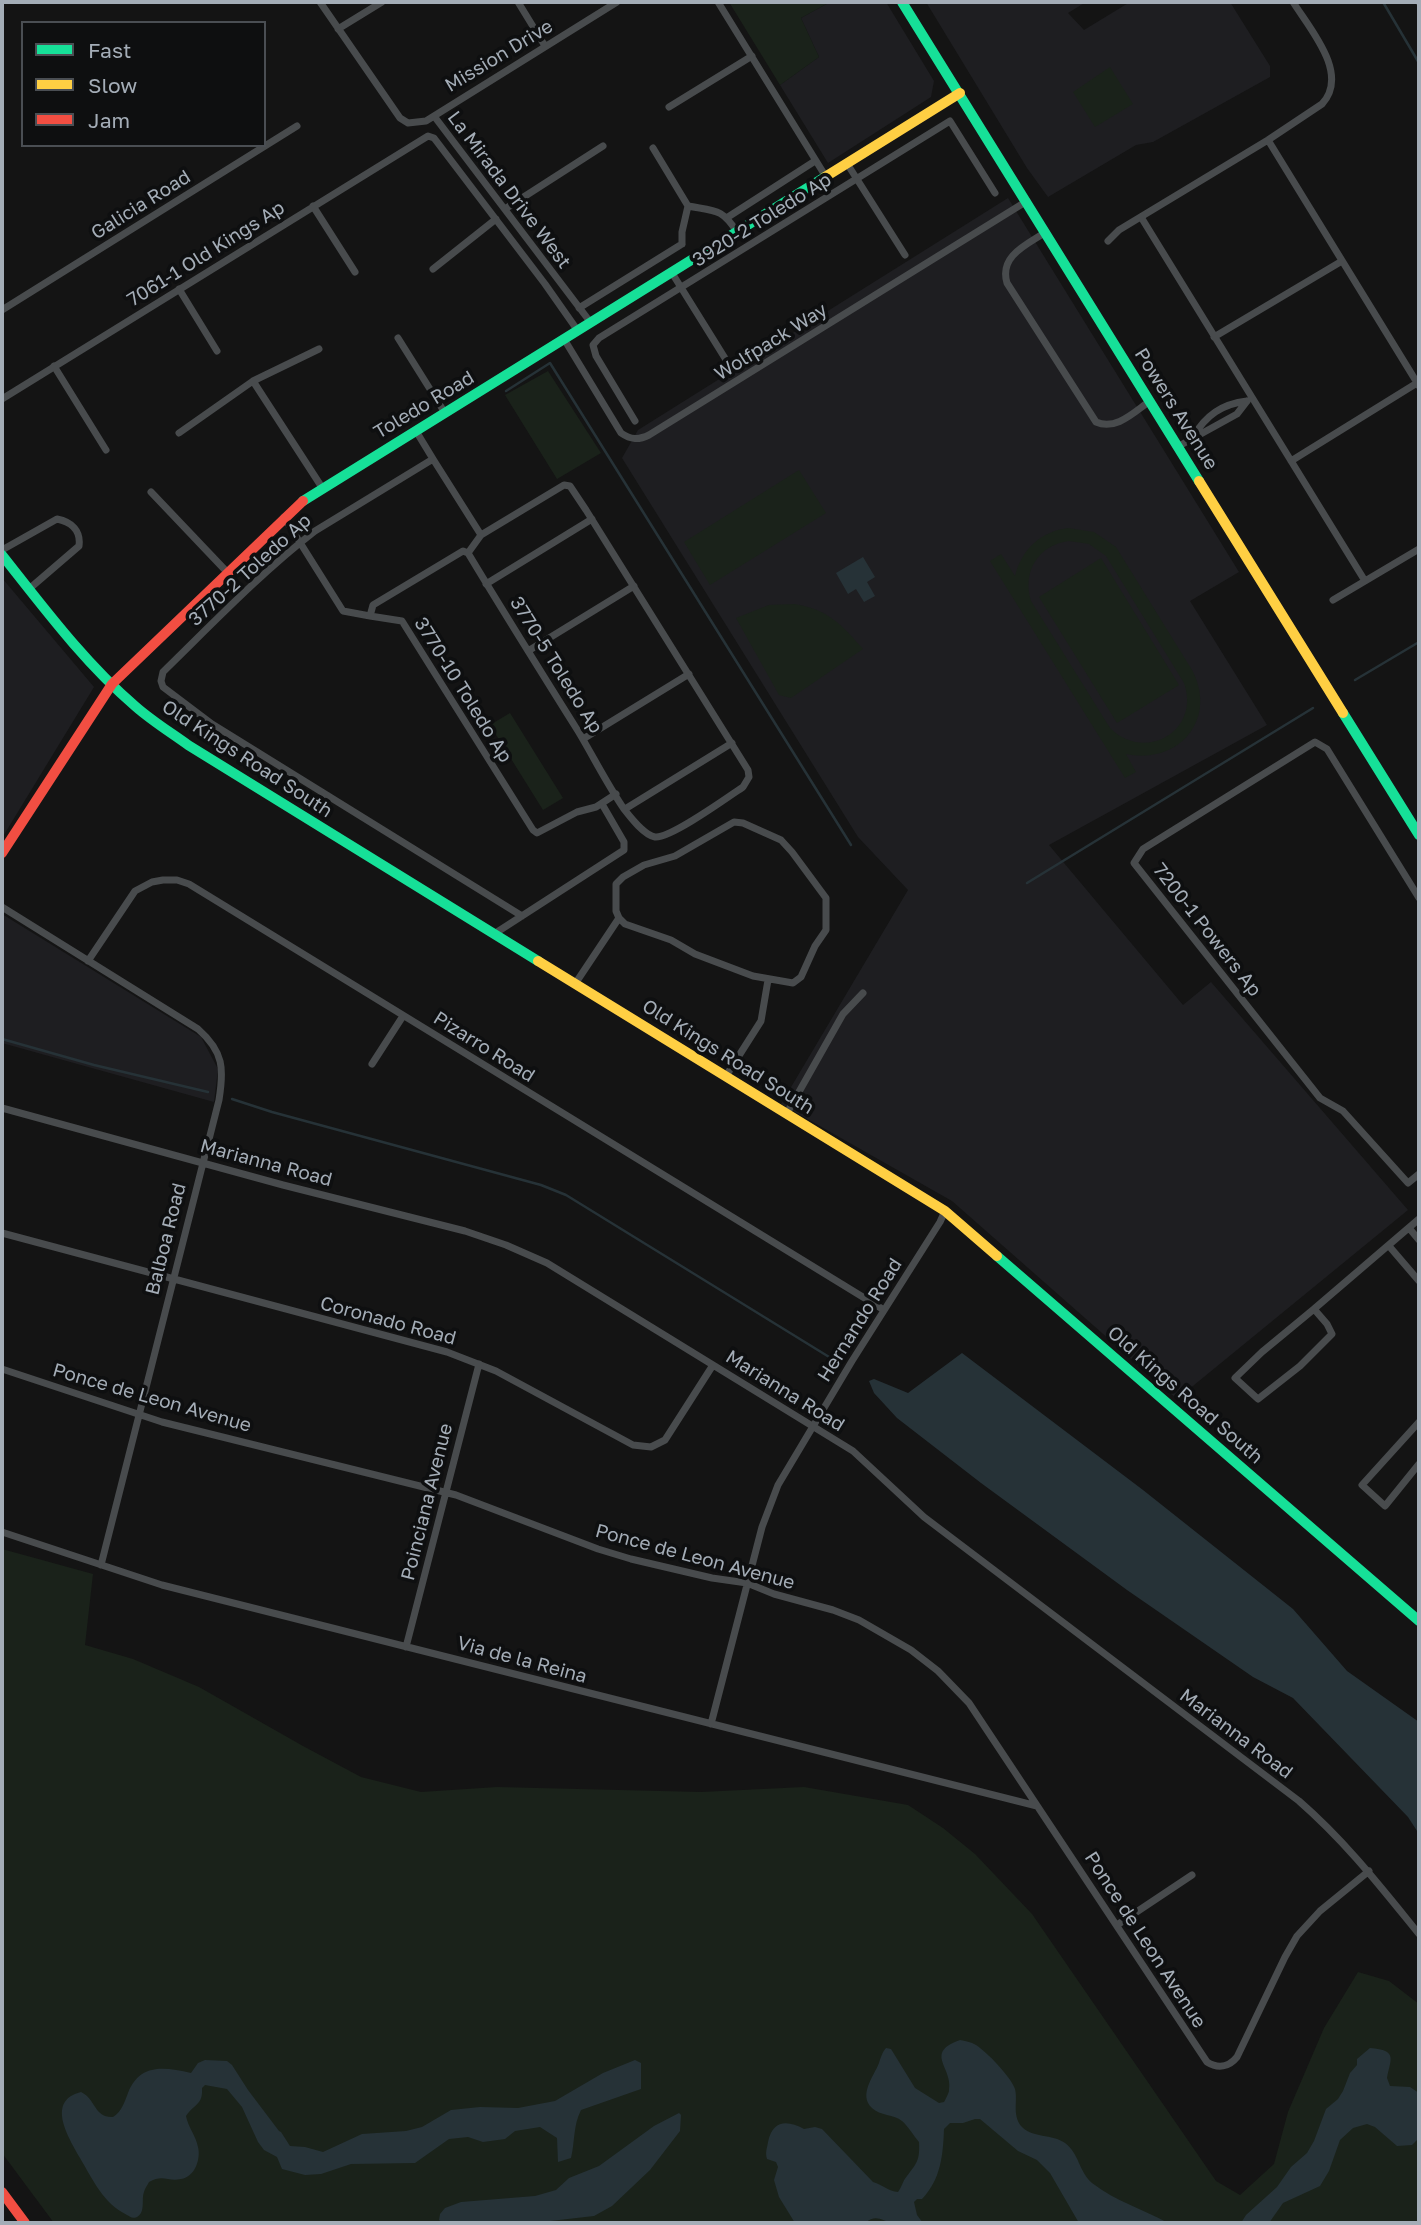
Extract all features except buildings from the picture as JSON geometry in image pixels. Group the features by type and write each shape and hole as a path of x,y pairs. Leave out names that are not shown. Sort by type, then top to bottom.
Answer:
{"street":[{"name":"La Mirada Drive West","path":"320,2 400,118 408,123 426,121 434,116 591,323"},
{"path":"338,29 382,2"},
{"path":"518,2 545,46"},
{"name":"Mission Drive","path":"434,116 617,2"},
{"path":"718,2 826,177"},
{"name":"Powers Avenue","path":"902,2 1419,835"},
{"path":"1108,241 1119,230 1268,140 1330,96 1332,70 1293,2"},
{"path":"669,107 752,55"},
{"name":"Toledo Road","path":"2,852 112,684 300,503 826,177 848,166 960,93"},
{"name":"3920-2 Toledo Ap","path":"635,421 596,356 593,345 599,338 950,121 995,193"},
{"name":"Galicia Road","path":"266,146 297,127"},
{"name":"7061-1 Old Kings Ap","path":"2,399 428,136 434,138 496,219"},
{"path":"1268,140 1418,384 1291,461"},
{"path":"505,209 603,146"},
{"name":"Galicia Road","path":"2,310 265,147"},
{"path":"653,148 688,206 682,244 693,260"},
{"path":"727,217 815,161"},
{"path":"848,166 905,255"},
{"name":"Wolfpack Way","path":"565,339 621,433 641,439 1027,201"},
{"path":"313,206 355,272"},
{"path":"688,206 720,212 737,232"},
{"path":"1141,217 1250,399 1365,581"},
{"path":"433,269 496,219 578,331"},
{"path":"1046,232 1009,257 1004,275 1007,283 1096,422 1103,425 1116,424 1150,401"},
{"path":"579,308 682,244"},
{"path":"1214,337 1342,261"},
{"path":"672,273 729,363"},
{"path":"179,289 217,351"},
{"path":"398,338 444,413"},
{"path":"179,433 253,381 319,349"},
{"path":"54,366 106,450"},
{"path":"253,381 323,489"},
{"path":"1179,446 1237,414 1250,399"},
{"path":"1192,437 1203,419 1232,403 1250,399"},
{"path":"416,431 481,535"},
{"name":"3770-2 Toledo Ap","path":"433,459 300,542 167,668 161,681 163,687 195,712 248,748 522,916"},
{"path":"284,517 343,611 370,615 373,605 463,551 468,553 481,535 564,485 570,486 748,770 749,777 743,787 669,834 659,837 645,832 616,794"},
{"path":"151,492 227,572"},
{"path":"2,552 57,519 66,521 78,531 79,546 29,589"},
{"path":"486,584 592,519"},
{"path":"1333,600 1419,549"},
{"name":"Old Kings Road South","path":"2,552 68,639 136,706 188,745 945,1211 1419,1621"},
{"name":"3770-5 Toledo Ap","path":"468,553 616,794"},
{"path":"528,651 634,586"},
{"name":"3770-10 Toledo Ap","path":"370,615 402,621 537,833 602,804 616,794"},
{"path":"583,739 689,674"},
{"name":"7200-1 Powers Ap","path":"1419,898 1327,749 1315,741 1143,849 1134,863 1320,1098 1343,1111 1408,1183 1419,1174"},
{"path":"625,809 732,743"},
{"path":"494,934 624,850 624,842 602,804"},
{"path":"734,822 743,822 781,840 826,898 828,920 826,930 815,946 802,976 793,983 768,979 695,954 671,940 625,924 617,911 616,884 622,877 644,864 675,856 734,822"},
{"name":"Pizarro Road","path":"88,961 135,891 152,882 163,880 182,881 194,886 884,1310"},
{"name":"Balboa Road","path":"2,907 198,1029 215,1048 222,1065 222,1079 203,1162 101,1565"},
{"path":"575,984 619,918"},
{"path":"726,1076 761,1021 768,979"},
{"path":"786,1113 843,1014 863,993"},
{"path":"372,1064 403,1016"},
{"name":"Marianna Road","path":"2,1108 466,1231 506,1245 573,1278 852,1451 924,1517 1299,1801 1334,1832 1419,1934"},
{"name":"Hernando Road","path":"711,1724 770,1503 795,1454 945,1211"},
{"path":"1314,1310 1332,1334 1300,1366 1258,1399 1235,1378 1419,1219"},
{"path":"1409,1228 1419,1240"},
{"name":"Coronado Road","path":"2,1233 447,1352 479,1364 633,1445 642,1447 657,1445 670,1434 713,1365"},
{"path":"1389,1246 1419,1280"},
{"name":"Poinciana Avenue","path":"406,1647 479,1364"},
{"name":"Ponce de Leon Avenue","path":"2,1369 140,1415 446,1492 620,1555 747,1583 859,1620 902,1644 930,1664 969,1703 1206,2062 1222,2067 1234,2061 1284,1957 1297,1936 1320,1911 1369,1871"},
{"path":"1419,1422 1362,1485 1385,1506 1419,1464"},
{"name":"Via de la Reina","path":"2,1532 162,1585 1037,1806"},
{"path":"1117,1925 1192,1875"},
{"path":"2,2192 25,2223"}],"shaded area":[{"path":"729,2 830,2 801,18 819,57 780,85"},
{"path":"830,2 886,2 934,81 931,97 828,163 780,85 819,57 801,18"},
{"path":"926,2 1086,2 1068,13 1084,30 1130,2 1230,2 1270,66 1270,77 1153,142 1136,145 1048,197 1027,168"},
{"path":"1110,67 1133,104 1095,127 1073,92"},
{"path":"1008,198 1239,572 1190,601 1267,725 1049,845 1183,1005 1211,982 1408,1210 1177,1399 952,1201 781,1104 908,890 858,837 622,458 638,430"},
{"path":"548,371 601,453 557,479 505,395"},
{"path":"799,470 826,513 710,585 684,542"},
{"path":"1068,528 1094,532 1116,547 1192,670 1199,688 1197,721 1189,734 1177,745 1162,752 1145,756 1126,754 1136,772 1125,778 990,561 1001,554 1015,576 1027,550 1041,538","holes":["1069,541 1089,544 1106,556 1184,683 1187,700 1185,715 1167,737 1153,742 1139,742 1124,738 1110,728 1031,601 1031,570 1041,554"]},
{"path":"863,557 875,577 867,582 875,596 864,602 856,589 848,594 836,573"},
{"path":"1101,558 1179,685 1117,723 1039,597"},
{"path":"2,578 94,687 2,838"},
{"path":"769,605 806,606 833,619 863,649 791,698 779,695 736,618"},
{"path":"510,713 563,798 543,810 490,725"},
{"path":"2,914 201,1037 218,1069 214,1102 2,1043"},
{"path":"962,1353 1143,1490 1293,1609 1347,1671 1419,1722 1419,1834 1408,1817 1293,1698 1253,1677 1127,1590 981,1483 897,1418 874,1393 869,1381 874,1379 908,1393"},
{"path":"2,1549 93,1574 85,1645 133,1659 199,1687 361,1777 421,1792 497,1787 701,1792 804,1787 908,1805 975,1854 1032,1914 1216,2181 1240,2195 1274,2164 1288,2112 1324,2028 1358,1972 1389,1981 1419,2004 1419,2223 54,2223 2,2153"},
{"path":"960,2040 981,2048 1009,2078 1015,2089 1017,2117 1025,2130 1065,2143 1092,2183 1168,2223 1079,2223 1050,2173 1037,2160 1018,2151 980,2119 975,2119 950,2123 944,2129 942,2157 937,2175 922,2199 914,2202 917,2215 923,2223 896,2224 875,2218 865,2223 795,2223 779,2197 774,2180 778,2167 776,2162 766,2157 773,2129 786,2123 804,2129 822,2129 873,2182 898,2192 917,2161 919,2142 902,2121 872,2108 866,2097 868,2086 886,2048 891,2049 915,2088 939,2103 944,2102 949,2092 949,2083 942,2062 943,2050"},
{"path":"1370,2048 1389,2054 1391,2061 1387,2078 1390,2086 1410,2087 1419,2093 1419,2138 1412,2145 1397,2146 1375,2127 1367,2124 1353,2128 1340,2140 1329,2171 1320,2186 1283,2203 1269,2223 1241,2223 1307,2153 1326,2109 1343,2091 1350,2073 1357,2065 1357,2059"},
{"path":"205,2060 227,2061 232,2065 290,2146 323,2152 362,2134 406,2131 422,2127 451,2110 480,2107 518,2108 555,2101 603,2073 635,2060 641,2063 641,2089 581,2110 575,2128 571,2158 558,2162 557,2138 540,2127 515,2131 505,2139 483,2142 468,2137 449,2139 415,2163 351,2164 321,2174 305,2175 282,2169 277,2157 264,2150 242,2107 227,2089 205,2085 200,2101 186,2116 198,2147 196,2167 186,2178 149,2182 143,2195 140,2215 131,2217 111,2204 89,2174 66,2131 62,2112 64,2103 81,2092 98,2111 113,2117 119,2112 139,2076 162,2069 191,2073 198,2063"},
{"path":"679,2113 680,2131 650,2170 612,2206 594,2216 533,2223 443,2223 439,2220 445,2208 461,2202 535,2196 556,2190 569,2178 599,2166 654,2126"}],"waterway":[{"path":"1383,2 1419,63"},
{"path":"506,391 550,363 851,845"},
{"path":"1355,680 1419,642"},
{"path":"1027,883 1313,708"},
{"path":"2,1039 94,1065 208,1092"},
{"path":"232,1099 541,1185 566,1195 834,1360"}],"traffic: fast":[{"path":"902,2 1199,481"},
{"path":"303,501 825,177"},
{"path":"2,555 82,653 116,689 148,717 188,745 538,961"},
{"path":"1343,713 1419,835"},
{"path":"997,1256 1419,1621"}],"traffic: slow":[{"path":"825,177 960,93"},
{"path":"1199,481 1343,713"},
{"path":"538,961 945,1211 997,1256"}],"traffic: jam":[{"path":"2,853 112,684 303,501"},
{"path":"2,2192 25,2223"}]}
